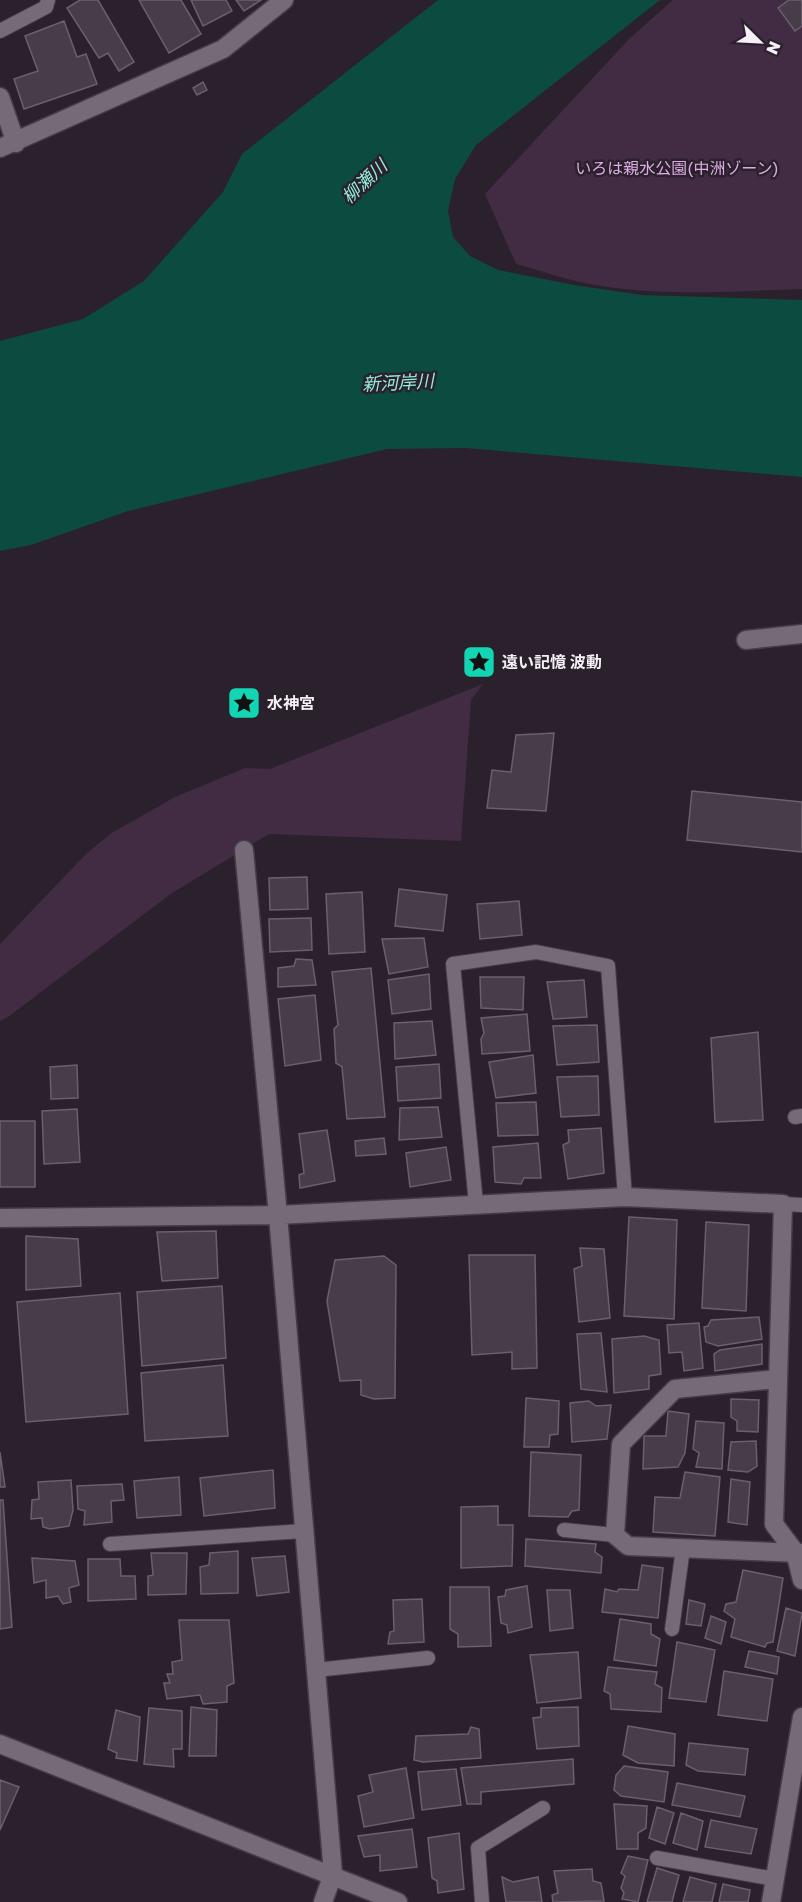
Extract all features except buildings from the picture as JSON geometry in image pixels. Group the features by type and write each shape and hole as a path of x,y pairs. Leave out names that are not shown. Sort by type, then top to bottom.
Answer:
{"street":[{"path":"0,97 8,145 223,49 284,0"},
{"path":"746,640 802,634"},
{"path":"244,850 278,1215 333,1874 323,1902"},
{"path":"0,1218 278,1215 625,1197 783,1204 774,1524 799,1553 802,1580"},
{"path":"777,1379 675,1389 621,1444 615,1535 628,1546 799,1553"},
{"path":"771,1902 802,1716"},
{"path":"0,1744 333,1874 398,1902"}],"lane":[{"path":"0,31 46,7 48,0"},
{"path":"476,1204 453,964 536,952 608,966 625,1197"},
{"path":"783,1204 802,1204"},
{"path":"564,1530 615,1535"},
{"path":"110,1544 304,1531"},
{"path":"672,1629 683,1548"},
{"path":"316,1670 428,1659"},
{"path":"482,1902 478,1848 543,1808"},
{"path":"657,1858 775,1879"}],"green space":[{"name":"いろは親水公園(中洲ゾーン)","path":"673,0 802,0 802,289 673,292 622,289 586,283 516,264 485,194 629,39"},
{"path":"483,684 471,700 461,841 269,834 172,893 0,1021 0,944 85,855 110,834 175,797 245,768 270,769"}],"water":[{"path":"438,0 660,0 476,145 455,179 448,211 453,237 470,256 498,270 574,285 642,295 802,300 802,477 466,448 387,449 128,511 31,545 0,551 0,341 83,319 144,281 223,192 242,154"}],"place":[{"name":"遠い記憶 波動","path":"479,662"},
{"name":"水神宮","path":"244,703"}],"water label":[{"name":"柳瀬川","path":"364,181"},
{"name":"新河岸川","path":"398,382"}]}
